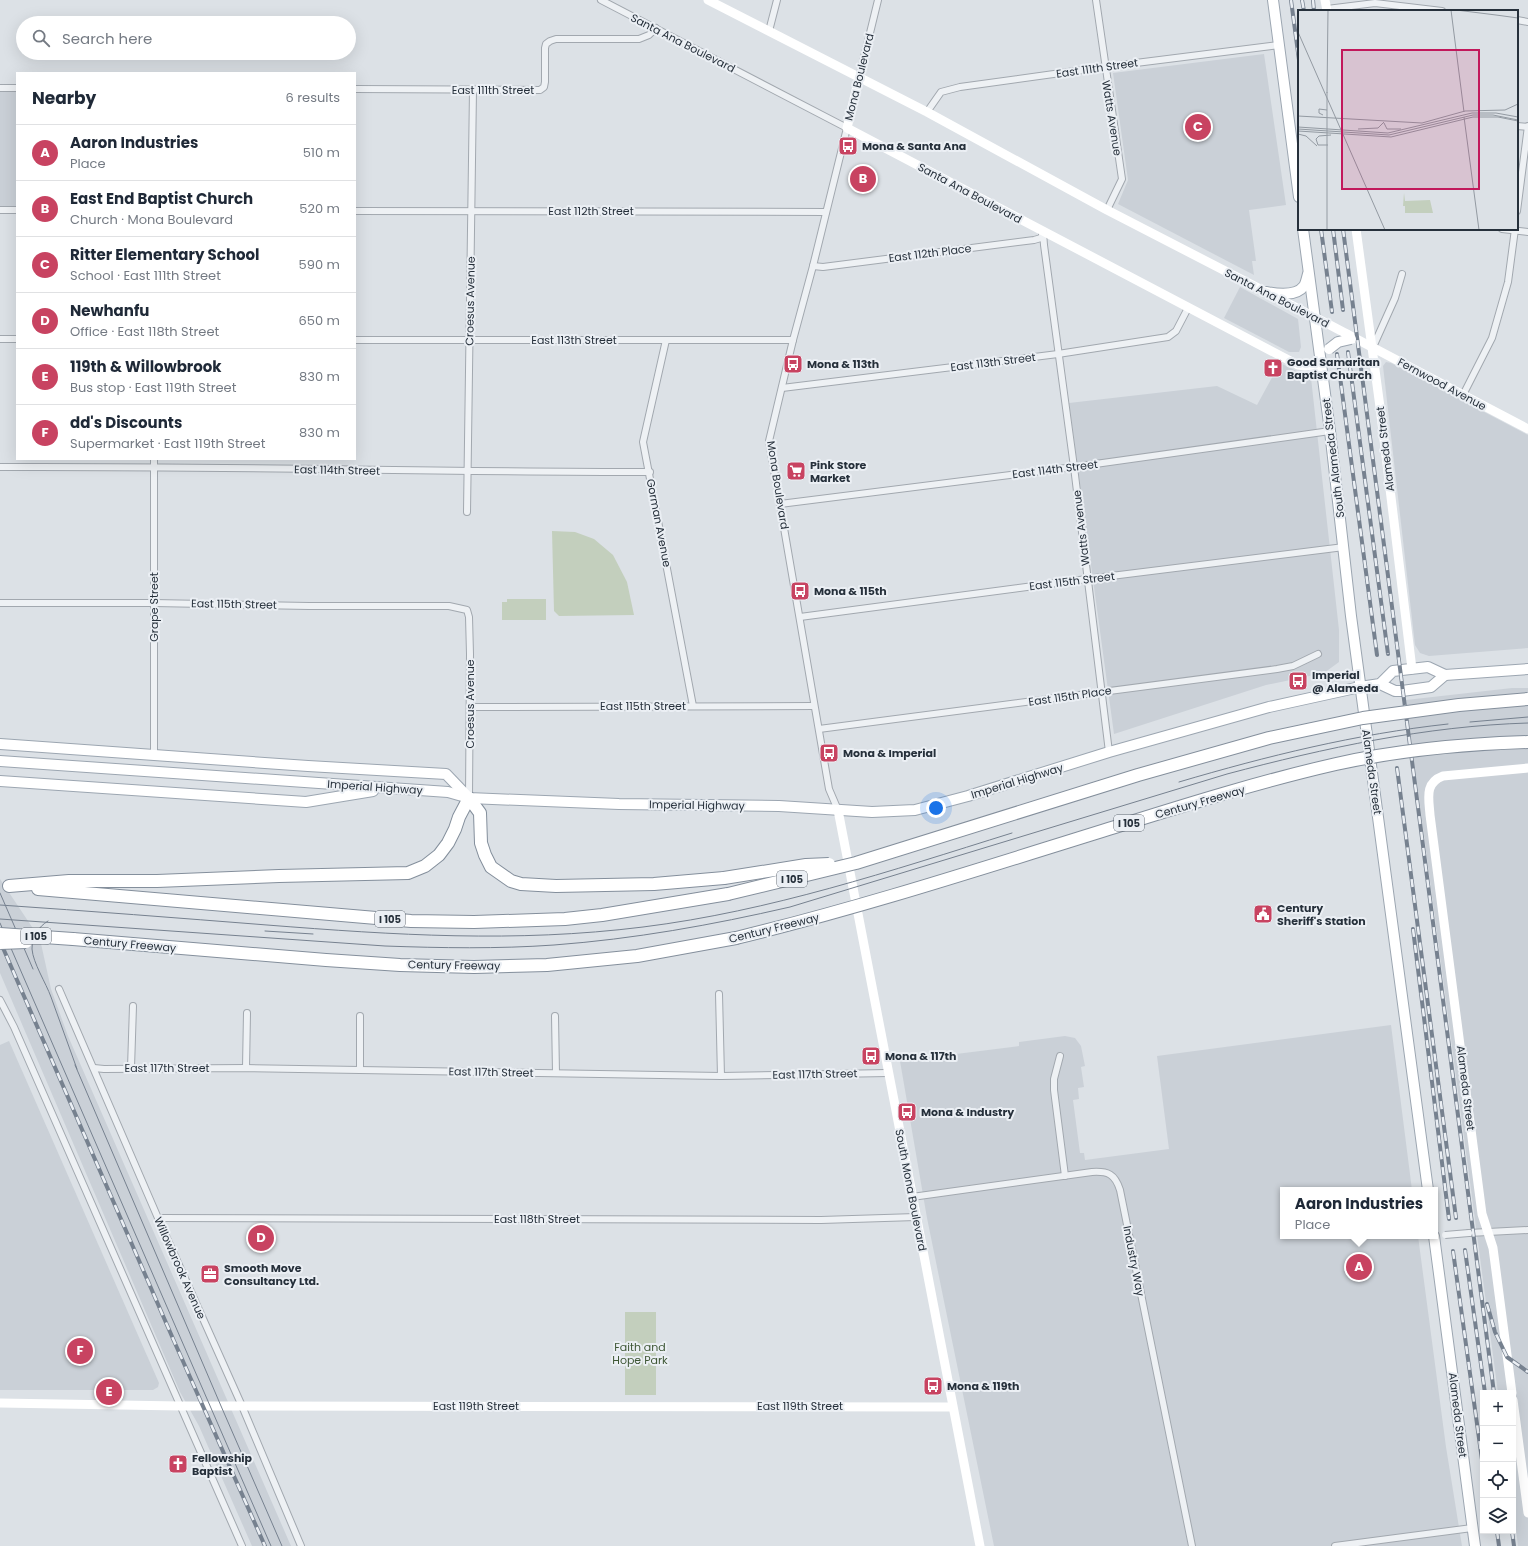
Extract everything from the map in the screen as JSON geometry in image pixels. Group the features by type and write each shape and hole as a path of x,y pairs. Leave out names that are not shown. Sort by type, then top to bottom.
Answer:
{"highway":[{"name":"I 105","path":"4,886 50,886 411,921 536,921 595,916 728,894 856,863 1145,773 1276,736 1378,716 1466,704 1528,699"},
{"name":"Century Freeway","path":"0,934 400,965 474,967 547,965 637,956 736,938 831,914 1189,804 1279,778 1338,764 1398,754 1467,745 1528,742"},
{"path":"50,886 69,881 157,881 271,876 408,873 425,866 439,855 448,843 469,798 480,813 481,843 491,867 511,881 520,884 556,886 654,884 724,878 806,865 856,863"},
{"path":"0,943 73,939"}],"main road":[{"path":"1273,0 1298,189"},
{"name":"South Alameda Street","path":"1303,230 1330,431 1360,687"},
{"path":"1266,292 1281,294 1299,290 1304,286 1309,272"},
{"path":"1321,364 1329,349 1338,342 1352,338"},
{"path":"1380,684 1393,671 1428,667 1445,675 1528,669"},
{"name":"Imperial Highway","path":"0,761 448,792 469,798 619,804 779,806 872,812 915,810 968,796 1109,752 1269,707 1380,684 1395,691 1431,687 1445,675"},
{"name":"Alameda Street","path":"1360,687 1428,1187"},
{"path":"0,744 323,767 446,774 469,798"},
{"path":"0,781 306,802 391,788"},
{"name":"Alameda Street","path":"1434,1239 1475,1546"}],"street":[{"name":"Santa Ana Boulevard","path":"601,0 1298,365 1321,364"},
{"name":"Santa Ana Boulevard","path":"708,0 927,112 1107,210 1315,317 1352,338"},
{"path":"769,31 777,0"},
{"name":"Mona Boulevard","path":"838,810 829,789 769,441 878,0"},
{"name":"Watts Avenue","path":"1096,0 1104,67 1122,179 1107,210"},
{"path":"1326,7 1375,3 1434,10"},
{"path":"1518,20 1528,22"},
{"name":"East 111th Street","path":"356,89 540,90 544,87 546,82 546,44 550,41 556,39 639,39 649,35 656,28"},
{"name":"East 111th Street","path":"927,112 941,92 960,87 1279,45"},
{"path":"0,88 16,88"},
{"name":"Croesus Avenue","path":"467,512 469,472 473,90"},
{"path":"1518,126 1528,127 1518,203"},
{"path":"0,210 16,210"},
{"name":"East 112th Street","path":"356,210 826,212"},
{"name":"Alameda Street","path":"1356,230 1412,669"},
{"path":"1463,395 1492,338 1508,282 1514,230 1528,232"},
{"name":"Watts Avenue","path":"1043,232 1109,752"},
{"name":"East 112th Place","path":"813,266 824,267 1034,240 1041,238 1043,232"},
{"path":"1372,347 1395,298 1402,274"},
{"name":"East 113th Street","path":"782,388 1058,354 1168,337 1176,331 1188,308"},
{"name":"Fernwood Avenue","path":"1352,338 1528,429"},
{"path":"0,339 16,339"},
{"name":"East 113th Street","path":"356,340 793,340"},
{"name":"Gorman Avenue","path":"666,340 643,442 650,472 693,706"},
{"name":"East 114th Street","path":"780,504 1074,467 1330,431"},
{"name":"Grape Street","path":"154,460 154,755"},
{"name":"East 114th Street","path":"0,467 154,467 469,472 650,472"},
{"name":"East 115th Street","path":"800,617 1344,547"},
{"name":"East 115th Street","path":"0,603 449,606 467,610"},
{"name":"Croesus Avenue","path":"467,610 469,617 471,707 469,798"},
{"name":"East 115th Place","path":"819,729 1277,669 1292,666 1318,654"},
{"name":"East 115th Street","path":"471,707 814,706"},
{"name":"Alameda Street","path":"1512,1390 1493,1248 1483,1216 1430,815 1429,794 1433,782 1443,776 1528,768"},
{"name":"South Mona Boulevard","path":"838,810 980,1546"},
{"name":"Willowbrook Avenue","path":"59,989 158,1218 242,1406 301,1546"},
{"path":"719,994 721,1076"},
{"path":"0,1000 14,1027 242,1546"},
{"path":"131,1068 133,1006"},
{"path":"246,1013 246,1068"},
{"path":"360,1016 360,1070"},
{"path":"555,1016 556,1073"},
{"path":"1060,1056 1054,1079 1054,1090 1065,1176"},
{"name":"East 117th Street","path":"94,1068 246,1068 721,1076 888,1073"},
{"name":"Industry Way","path":"912,1197 1099,1171 1115,1178 1118,1184 1192,1546"},
{"name":"East 118th Street","path":"158,1218 821,1220 916,1217"},
{"path":"1438,1236 1487,1231 1528,1230"},
{"name":"East 119th Street","path":"0,1403 180,1406 952,1407"},
{"path":"1516,1423 1528,1513"},
{"path":"1335,1546 1472,1528"}],"shaded area":[{"path":"1264,54 1286,205 1249,210 1256,261 1252,261 1254,275 1118,204 1128,180 1113,73"},
{"path":"0,89 16,89 16,209 0,209"},
{"path":"1240,287 1298,319 1301,347 1299,352 1289,352 1224,318"},
{"path":"1386,362 1391,363 1528,435 1528,648 1429,656 1420,653 1415,645 1383,366"},
{"path":"1280,363 1311,378 1339,630 1339,662 1324,673 1266,685 1114,734 1069,403 1217,386 1257,405"},
{"path":"1512,688 1528,688 1528,1546 1518,1546 1516,1530 1516,1390 1498,1390 1406,700"},
{"path":"0,879 40,939 51,989 68,1036 291,1546 252,1546 199,1426 180,1392 0,973"},
{"path":"1391,1025 1412,1187 1280,1187 1280,1239 1418,1239 1446,1447 1462,1546 994,1546 927,1218 900,1061 1019,1046 1019,1042 1065,1036 1075,1038 1081,1046 1085,1066 1081,1067 1084,1087 1078,1088 1079,1099 1073,1100 1080,1153 1084,1153 1085,1160 1169,1149 1157,1056"},
{"path":"9,1041 159,1383 158,1387 153,1390 0,1390 0,1045"}],"green space":[{"path":"552,531 575,532 594,539 613,555 627,582 634,615 559,616 554,611"},
{"path":"507,599 546,599 546,620 502,620 502,602 507,602"},
{"name":"Faith and Hope Park","path":"625,1312 656,1312 656,1395 625,1395"}],"tram line":[{"path":"1470,722 1528,717"},
{"path":"0,919 406,947 512,947 554,945 614,939 731,920 790,907 1227,774 1301,755 1414,734 1490,725 1528,723"},
{"path":"1179,782 1245,763 1312,747 1414,728 1448,724"},
{"path":"0,905 362,932 455,936 548,935 595,932 691,920 738,911 830,888 1012,833"},
{"path":"0,893 33,969"},
{"path":"48,921 44,923 34,936 32,945 33,955 51,997 77,1069"},
{"path":"0,923 271,1546"},
{"path":"265,931 313,934"},
{"path":"75,1065 282,1546"}],"railway":[{"path":"1291,0 1298,52"},
{"path":"1302,0 1304,10"},
{"path":"1313,0 1314,10"},
{"path":"1321,230 1332,312"},
{"path":"1333,230 1343,310"},
{"path":"1343,230 1494,1390"},
{"path":"1348,352 1388,654"},
{"path":"1337,354 1377,655"},
{"path":"1397,768 1456,1218"},
{"path":"1413,929 1449,1219"},
{"path":"0,941 265,1546"},
{"path":"1465,1250 1485,1390"},
{"path":"1453,1251 1482,1462"},
{"path":"1487,1304 1495,1332 1507,1357 1528,1372"},
{"path":"1497,1534 1499,1546"},
{"path":"1512,1534 1514,1546"}],"place":[{"name":"Ritter Elementary School","path":"1198,127"},
{"name":"Mona & Santa Ana","path":"848,146"},
{"name":"East End Baptist Church","path":"863,179"},
{"name":"Mona & 113th","path":"793,364"},
{"name":"Good Samaritan Baptist Church","path":"1273,368"},
{"name":"Pink Store Market","path":"796,471"},
{"name":"Mona & 115th","path":"800,591"},
{"name":"Imperial @ Alameda","path":"1298,681"},
{"name":"Mona & Imperial","path":"829,753"},
{"name":"Century Sheriff's Station","path":"1263,914"},
{"name":"Mona & 117th","path":"871,1056"},
{"name":"Mona & Industry","path":"907,1112"},
{"name":"Newhanfu","path":"261,1238"},
{"name":"Aaron Industries","path":"1359,1267"},
{"name":"Smooth Move Consultancy Ltd.","path":"210,1274"},
{"name":"dd's Discounts","path":"80,1351"},
{"name":"Mona & 119th","path":"933,1386"},
{"name":"119th & Willowbrook","path":"109,1392"},
{"name":"Fellowship Baptist","path":"178,1464"}]}
